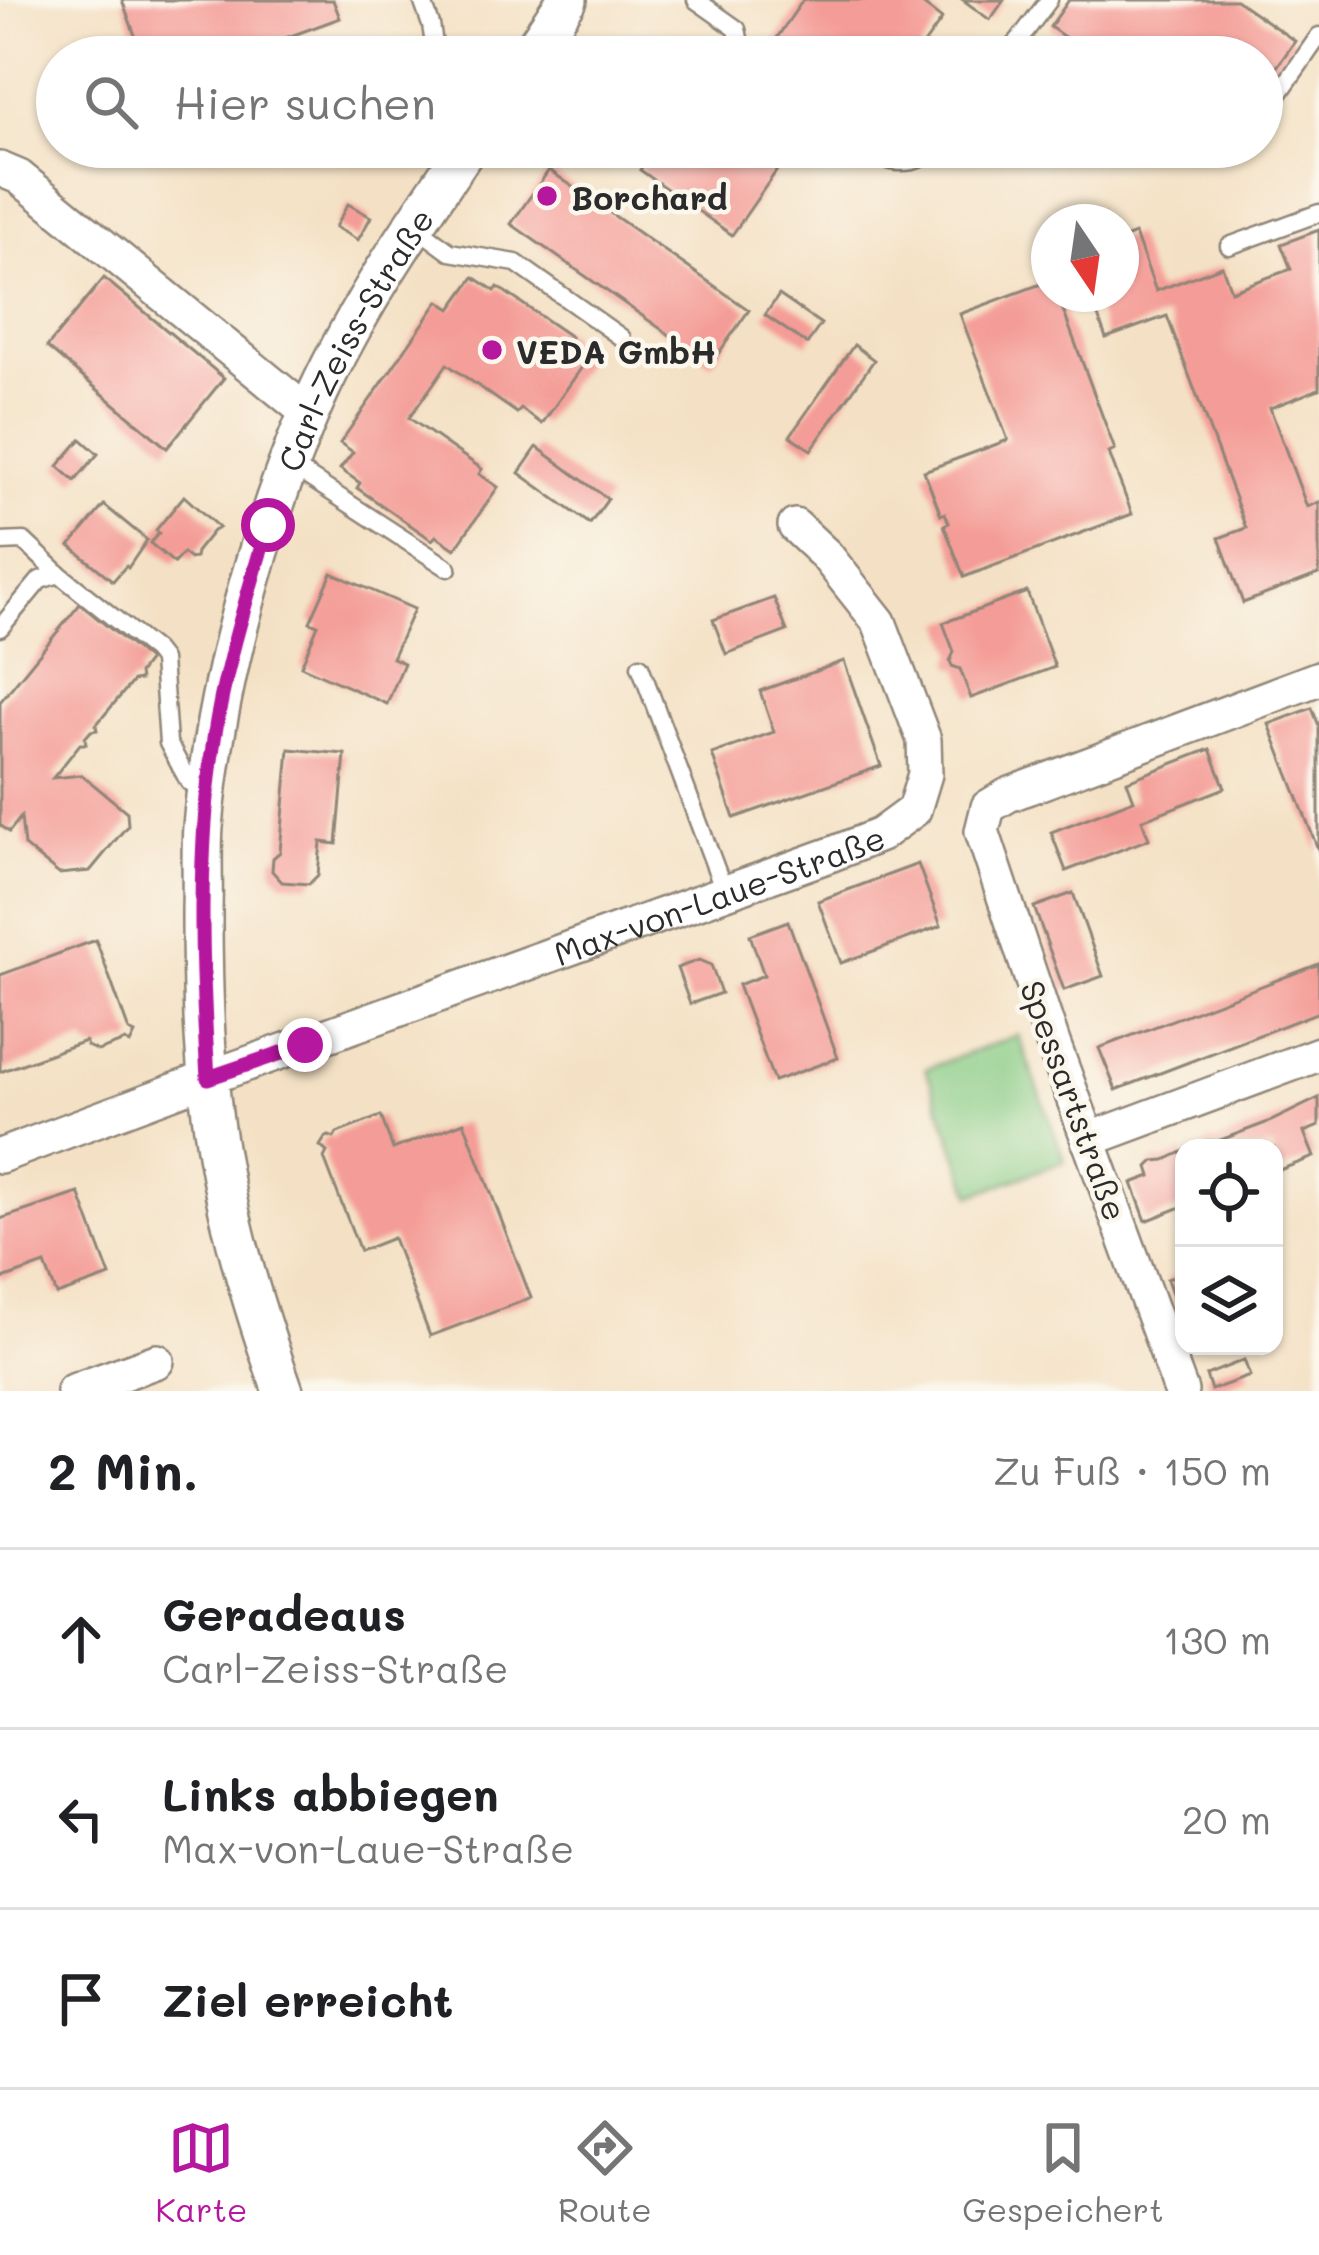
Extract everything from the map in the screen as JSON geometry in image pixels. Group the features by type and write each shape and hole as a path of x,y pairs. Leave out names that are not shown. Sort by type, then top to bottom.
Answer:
{"street":[{"path":"543,36 567,0"},
{"name":"Carl-Zeiss-Straße","path":"283,1391 247,1282 218,1156 208,1078 202,985 203,829 214,735 268,525 308,414 360,310 453,168"},
{"path":"0,170 19,177 308,414"},
{"name":"Max-von-Laue-Straße","path":"0,1156 880,835 914,810 926,774 923,740 879,622 795,526"},
{"name":"Spessartstraße","path":"1181,1391 1053,1043 982,831 988,807 1008,795 1319,678"},
{"path":"1088,1140 1319,1054"},
{"path":"73,1391 158,1360"}],"lane":[{"path":"422,0 433,36"},
{"path":"696,0 736,29 738,36"},
{"path":"1022,36 1049,0"},
{"path":"1283,88 1319,36"},
{"path":"1229,246 1319,213"},
{"path":"415,226 449,252 517,263 622,338"},
{"path":"290,465 448,568"},
{"path":"0,542 24,542 155,651 162,660 168,743 189,782 208,790"},
{"path":"0,628 40,580 59,574"},
{"path":"640,666 724,893"}],"green space":[{"path":"1018,1035 1065,1161 972,1195 926,1069"}],"building":[{"path":"122,0 333,0 340,18 291,36 135,36"},
{"path":"803,0 917,0 942,19 930,36 778,36"},
{"path":"963,0 1004,0 990,20"},
{"path":"1069,0 1236,0 1295,41 1283,58 1283,36 1063,36 1050,27"},
{"path":"641,168 778,168 732,235"},
{"path":"549,170 749,310 711,364 511,224"},
{"path":"348,204 371,217 358,240 335,227"},
{"path":"1319,230 1319,389 1270,408 1307,507 1319,502 1319,574 1243,603 1219,538 1246,528 1167,316 1106,338 1097,312 1139,312 1139,245 1156,291 1222,266 1231,291 1291,269 1281,244"},
{"path":"474,277 495,291 498,287 571,337 568,342 589,357 542,424 521,409 517,413 447,364 409,418 482,469 479,474 498,487 455,549 436,536 432,540 357,488 360,483 340,469 353,452 340,443 439,301 451,309"},
{"path":"104,278 224,378 167,448 47,347"},
{"path":"1031,288 1031,312 1064,312 1115,450 1109,453 1132,514 964,577 944,525 949,523 945,513 941,515 924,471 1008,440 960,314"},
{"path":"779,295 821,324 807,344 765,315"},
{"path":"854,345 874,360 811,450 790,436"},
{"path":"81,439 98,454 75,481 58,466"},
{"path":"537,447 608,499 590,524 519,473"},
{"path":"184,496 219,528 195,558 183,553 174,563 150,543"},
{"path":"104,505 147,540 113,581 70,546"},
{"path":"332,573 414,609 392,658 404,663 387,704 301,666 318,625 310,622"},
{"path":"1027,592 1055,667 971,698 960,669 950,661 954,652 943,623"},
{"path":"774,598 787,631 726,654 713,620"},
{"path":"80,604 149,660 139,673 140,680 133,681 96,725 97,730 85,738 86,744 80,744 53,778 82,775 127,812 128,825 90,871 59,874 24,846 21,817 9,832 0,825 0,702"},
{"path":"844,661 881,766 734,818 712,754 774,732 760,691"},
{"path":"1312,708 1319,726 1319,852 1269,724"},
{"path":"289,749 345,754 337,844 321,842 318,875 309,884 282,882 272,871 273,858 280,852"},
{"path":"1210,749 1225,788 1142,820 1149,839 1066,871 1051,832 1134,800 1127,781"},
{"path":"918,864 941,926 841,963 818,901"},
{"path":"1073,893 1103,976 1064,990 1034,907"},
{"path":"788,921 838,1058 774,1081 738,985 764,975 750,935"},
{"path":"96,940 129,1031 135,1034 130,1044 125,1041 98,1051 85,1041 0,1072 0,975"},
{"path":"699,960 711,965 721,993 690,1004 677,968"},
{"path":"1319,964 1319,1012 1116,1090 1099,1048"},
{"path":"1319,1098 1319,1126 1304,1132 1314,1157 1283,1169 1283,1139 1223,1139"},
{"path":"381,1116 393,1149 464,1122 531,1298 430,1336 393,1238 360,1251 324,1158 327,1152 320,1146 329,1136 334,1138"},
{"path":"1175,1155 1175,1210 1146,1221 1132,1183 1151,1176 1148,1167 1154,1161"},
{"path":"79,1193 110,1276 57,1295 45,1264 0,1280 0,1219"},
{"path":"1175,1276 1175,1301 1167,1279"},
{"path":"1244,1360 1250,1376 1211,1390 1206,1375"}],"place":[{"name":"Borchard","path":"547,196"},
{"name":"VEDA GmbH","path":"492,350"}],"route":[{"path":"268,525 214,735 203,829 202,985 208,1078 305,1045"}]}
